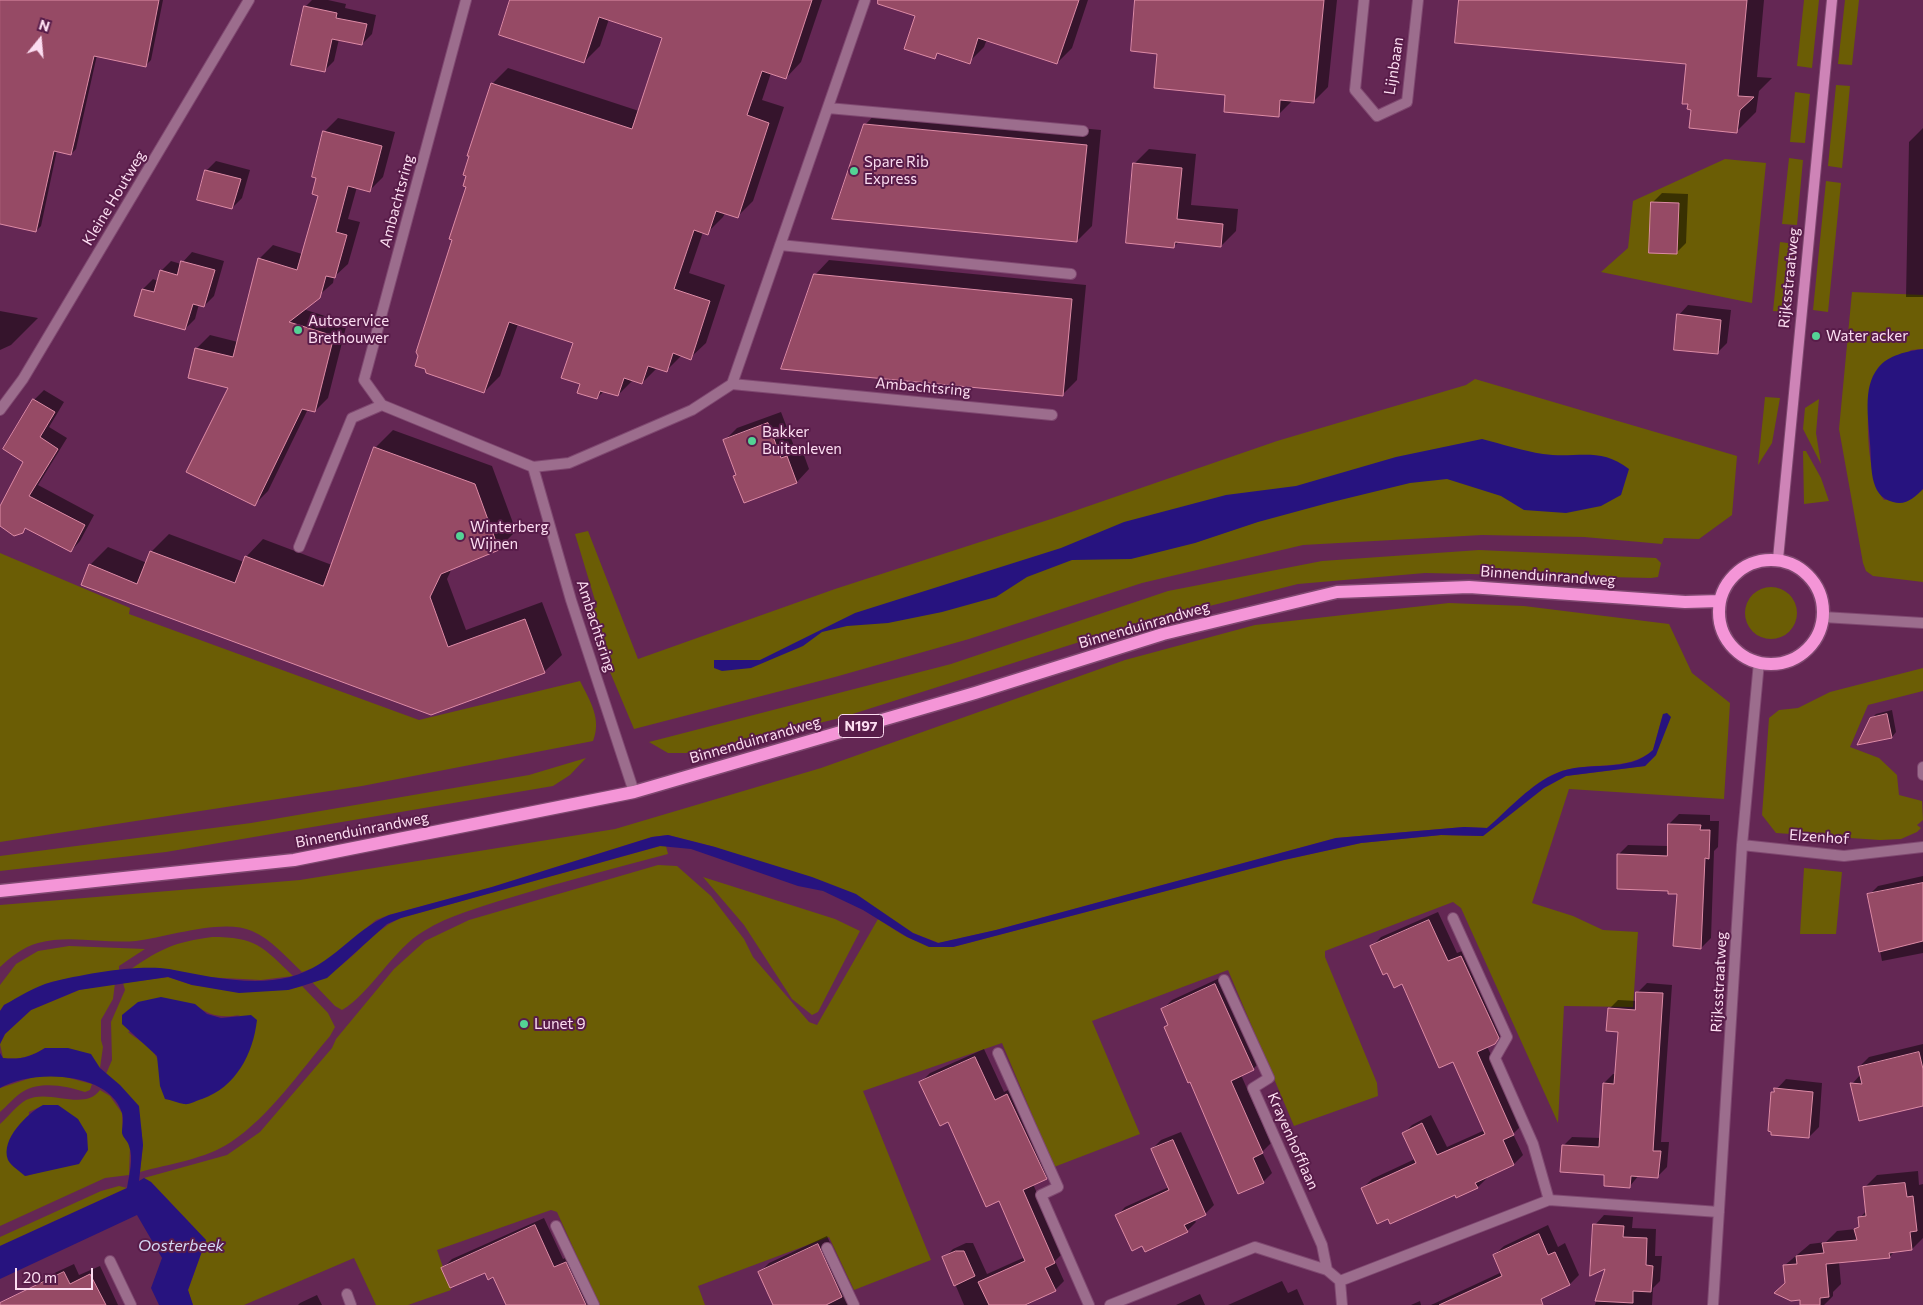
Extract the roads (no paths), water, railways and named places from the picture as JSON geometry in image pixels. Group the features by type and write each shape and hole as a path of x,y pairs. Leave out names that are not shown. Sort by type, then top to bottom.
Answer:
{"main road":[{"name":"Rijksstraatweg","path":"1778,560 1832,0"},
{"path":"1778,560 1793,564 1806,573 1816,586 1822,601 1823,617 1816,638 1802,654 1781,663 1759,662 1739,652 1727,640 1720,624 1720,601 1731,578 1740,569 1752,563 1778,560"},
{"name":"Binnenduinrandweg","path":"0,891 294,860 634,792 975,693 1163,634 1337,592 1469,587 1685,602 1720,601"}],"street":[{"name":"Kleine Houtweg","path":"0,410 23,379 249,0"},
{"name":"Ambachtsring","path":"382,405 364,380 466,0"},
{"path":"299,547 352,418 382,405 533,467 569,463 692,410 732,384 865,0"},
{"name":"Lijnbaan","path":"1364,0 1355,90 1377,116 1407,102 1418,0"},
{"path":"828,108 1083,130"},
{"path":"780,245 1071,274"},
{"name":"Ambachtsring","path":"732,384 1052,415"},
{"name":"Ambachtsring","path":"533,467 571,600 634,792"},
{"path":"1823,617 1923,623"},
{"name":"Rijksstraatweg","path":"1713,1305 1742,845 1759,662"},
{"path":"1923,767 1923,776"},
{"name":"Elzenhof","path":"1742,845 1844,856 1923,847"},
{"path":"1453,918 1507,1037 1495,1058 1533,1144 1549,1200"},
{"name":"Krayenhofflaan","path":"1224,980 1269,1078 1253,1088 1322,1245 1327,1270"},
{"path":"998,1053 1058,1187 1041,1196 1089,1305"},
{"path":"1340,1281 1549,1200 1720,1212"},
{"path":"556,1226 594,1305"},
{"path":"1110,1305 1255,1246 1327,1270 1340,1281 1342,1305"},
{"path":"827,1248 854,1305"},
{"path":"110,1261 131,1305"},
{"path":"347,1294 351,1305"}],"water":[{"path":"1923,349 1923,489 1910,500 1898,503 1885,499 1875,486 1872,469 1868,394 1873,376 1882,364 1899,354"},
{"path":"1482,439 1543,454 1598,455 1618,462 1629,469 1621,495 1601,506 1566,513 1524,510 1501,496 1447,479 1410,483 1258,522 1195,543 1131,559 1072,560 1027,577 996,597 942,612 888,623 847,626 822,632 803,646 751,668 722,671 714,668 714,660 760,660 855,613 1061,548 1124,522 1226,495 1296,486 1396,457"},
{"path":"1667,713 1671,717 1656,755 1645,766 1566,776 1544,788 1483,836 1441,835 1361,843 1284,860 953,947 929,947 907,937 863,910 823,891 798,886 691,849 660,846 401,918 387,924 327,978 302,986 288,990 239,993 192,985 168,977 79,990 31,1010 5,1034 0,1044 0,1011 4,1005 39,986 94,973 142,968 169,969 245,981 275,980 290,977 305,972 319,964 364,930 389,915 492,887 652,837 668,835 715,847 812,877 856,894 913,933 938,943 996,930 1336,838 1464,827 1487,828 1520,798 1548,777 1569,769 1620,764 1632,762 1643,757 1653,750 1663,714"},
{"path":"161,997 195,1004 207,1014 221,1018 251,1015 257,1020 252,1045 241,1068 233,1078 214,1094 189,1104 165,1099 160,1086 157,1056 122,1024 122,1015 138,1002"},
{"name":"Oosterbeek","path":"45,1048 68,1048 91,1054 100,1068 120,1085 139,1106 143,1145 139,1181 144,1178 151,1182 206,1240 188,1290 193,1305 159,1305 151,1288 162,1258 137,1215 0,1279 0,1246 127,1188 131,1156 128,1144 122,1133 122,1113 114,1099 102,1089 86,1082 49,1076 14,1082 0,1088 0,1053 3,1058 14,1059 30,1056"},
{"path":"43,1105 58,1105 78,1119 87,1134 88,1150 79,1164 25,1176 8,1160 8,1144 23,1120"}],"place":[{"name":"Spare Rib Express","path":"854,171"},
{"name":"Autoservice Brethouwer","path":"298,330"},
{"name":"Water acker","path":"1816,336"},
{"name":"Bakker Buitenleven","path":"752,441"},
{"name":"Winterberg Wijnen","path":"460,536"},
{"name":"Lunet 9","path":"524,1024"}]}
